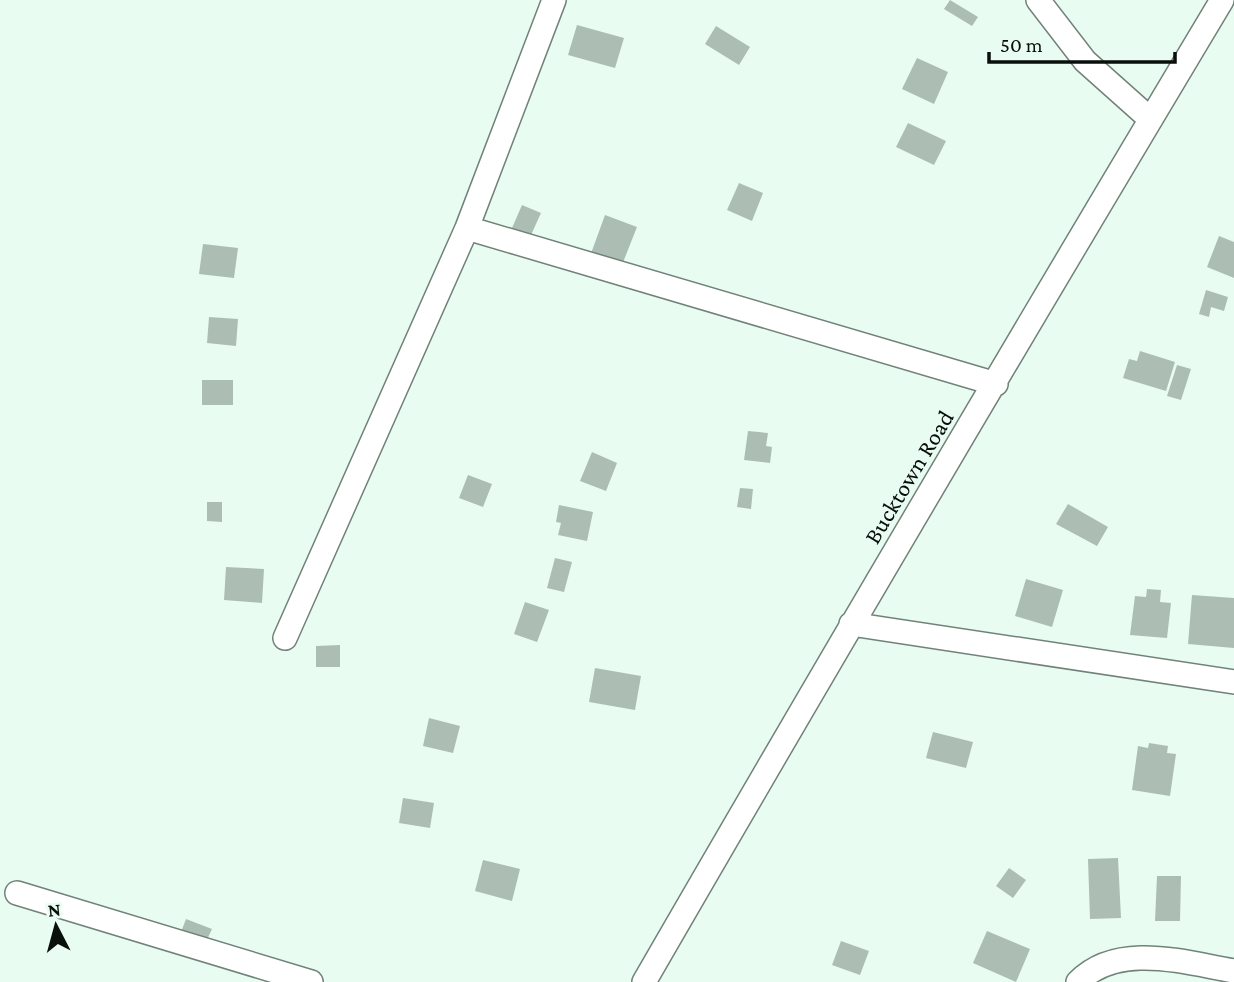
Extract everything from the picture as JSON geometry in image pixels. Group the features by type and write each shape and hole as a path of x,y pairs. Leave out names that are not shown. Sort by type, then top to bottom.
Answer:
{"street":[{"path":"285,638 467,228 554,0"},
{"path":"1038,0 1085,61 1150,119"},
{"path":"1222,0 1234,6"},
{"name":"Bucktown Road","path":"644,982 851,624 996,384 1045,294 1222,0"},
{"path":"467,228 996,384"},
{"path":"851,624 1234,682"},
{"path":"17,893 311,982"},
{"path":"1078,982 1085,975 1116,961 1149,957 1234,971"}],"building":[{"path":"950,0 978,17 972,26 944,9"},
{"path":"577,25 624,38 615,68 568,55"},
{"path":"716,26 750,47 739,65 705,44"},
{"path":"917,58 948,72 934,104 902,89"},
{"path":"908,123 946,141 934,165 896,147"},
{"path":"739,183 763,193 752,221 727,210"},
{"path":"522,205 541,213 531,235 512,228"},
{"path":"605,215 637,227 620,270 589,259"},
{"path":"1219,236 1234,242 1234,278 1207,267"},
{"path":"203,244 238,248 234,278 199,274"},
{"path":"1206,290 1228,297 1224,311 1211,307 1209,317 1199,314"},
{"path":"209,317 238,319 236,346 207,343"},
{"path":"1140,351 1175,362 1166,391 1123,378 1129,359 1137,361"},
{"path":"1177,365 1191,369 1181,400 1167,396"},
{"path":"202,380 233,380 233,405 202,405"},
{"path":"748,431 768,433 766,446 772,447 770,463 744,460"},
{"path":"592,452 617,463 606,491 580,481"},
{"path":"468,475 492,484 483,507 459,498"},
{"path":"740,488 753,489 751,509 737,507"},
{"path":"207,502 222,502 222,522 207,521"},
{"path":"1068,504 1108,527 1097,546 1056,524"},
{"path":"559,505 593,512 587,541 558,535 561,523 556,522"},
{"path":"555,558 572,562 564,592 547,588"},
{"path":"226,567 264,569 262,603 224,600"},
{"path":"1026,579 1063,590 1052,627 1015,616"},
{"path":"1147,589 1161,590 1160,602 1171,603 1167,638 1130,635 1135,596 1146,597"},
{"path":"1192,595 1234,598 1234,648 1188,644"},
{"path":"525,602 549,610 537,642 514,634"},
{"path":"340,645 340,667 316,667 316,646"},
{"path":"595,668 641,676 635,710 589,702"},
{"path":"429,718 460,726 453,753 423,746"},
{"path":"933,732 973,742 966,768 926,758"},
{"path":"1149,743 1168,746 1167,753 1176,754 1170,796 1132,790 1138,746 1148,748"},
{"path":"403,798 434,803 430,828 399,823"},
{"path":"1118,858 1121,918 1090,919 1088,859"},
{"path":"483,860 520,869 512,901 475,891"},
{"path":"1009,868 1026,880 1013,898 996,886"},
{"path":"1157,876 1181,876 1180,921 1155,921"},
{"path":"186,919 212,929 206,942 181,932"},
{"path":"987,931 1030,949 1016,982 973,963"},
{"path":"841,941 869,951 860,975 832,965"}]}
